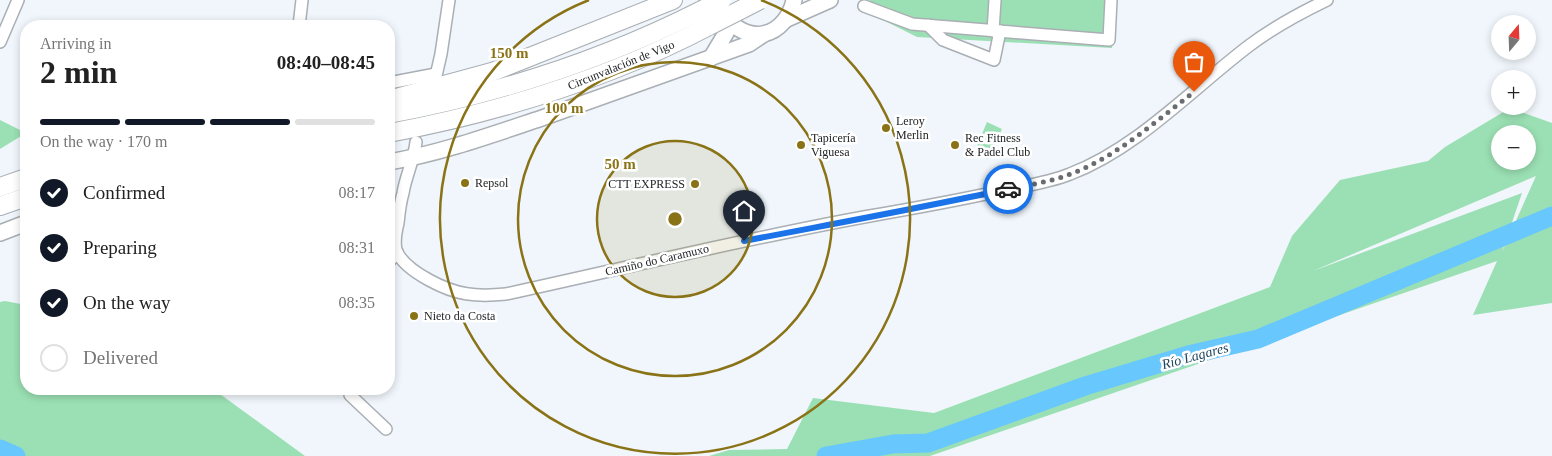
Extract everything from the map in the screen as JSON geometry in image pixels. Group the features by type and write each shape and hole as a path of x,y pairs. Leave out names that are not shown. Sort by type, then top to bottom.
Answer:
{"highway":[{"path":"395,98 492,72 673,0"},
{"name":"Circunvalación de Vigo","path":"395,113 472,96 548,74 594,58 642,38 720,0"},
{"name":"Circunvalación de Vigo","path":"395,132 477,115 530,100 631,63 760,0"},
{"path":"0,187 20,180"},
{"path":"0,206 20,199"}],"main road":[{"path":"720,0 722,11 729,21 738,28 764,34"},
{"path":"787,19 794,0"},
{"path":"808,0 828,1"},
{"path":"395,161 414,158 499,133 636,86 749,44 787,19 828,1"},
{"path":"711,58 726,33 729,21"},
{"path":"0,233 20,225"}],"street":[{"path":"0,42 18,0"},
{"path":"300,20 302,0"},
{"path":"395,82 435,77 441,54 449,0"},
{"path":"928,25 943,40 994,60 996,0"},
{"path":"864,6 912,24 1109,40 1112,0"},
{"name":"Camiño do Caramuxo","path":"397,252 419,275 439,286 473,296 506,294 713,248 863,217 942,204 1069,175 1095,163 1118,149 1209,80 1252,44 1285,21 1327,0"},
{"path":"395,254 397,252 395,244 396,232 403,193 414,158 416,142"},
{"path":"350,395 386,429"}],"green space":[{"path":"870,0 1116,0 1112,48 917,37 861,9"},
{"path":"1498,115 1530,115 1552,123 1552,303 1473,315 1497,261 930,456 709,456 729,450 787,449 813,398 934,413 1270,287 1292,236 1340,180 1428,161 1445,147","holes":["1536,176 1502,252 1522,193 1313,271"]},
{"path":"0,120 20,130 20,137 0,149"},
{"path":"987,122 1002,129 988,159 974,153"},
{"path":"0,302 20,304 20,395 221,395 305,456 0,456"}],"waterway":[{"name":"Río Lagares","path":"826,456 893,444 928,443 1085,386 1188,355 1258,339 1552,216"},
{"name":"Río Lagares","path":"0,449 16,456"}],"way so far":[{"path":"1008,189 1069,175 1095,163 1118,149 1194,92"}],"place":[{"name":"Leroy Merlin","path":"886,128"},
{"name":"Tapicería Viguesa","path":"801,145"},
{"name":"Rec Fitness & Padel Club","path":"955,145"},
{"name":"Repsol","path":"465,183"},
{"name":"CTT EXPRESS","path":"695,184"},
{"name":"Nieto da Costa","path":"414,316"}],"route":[{"path":"744,241 863,217 933,206 1008,189"}]}
